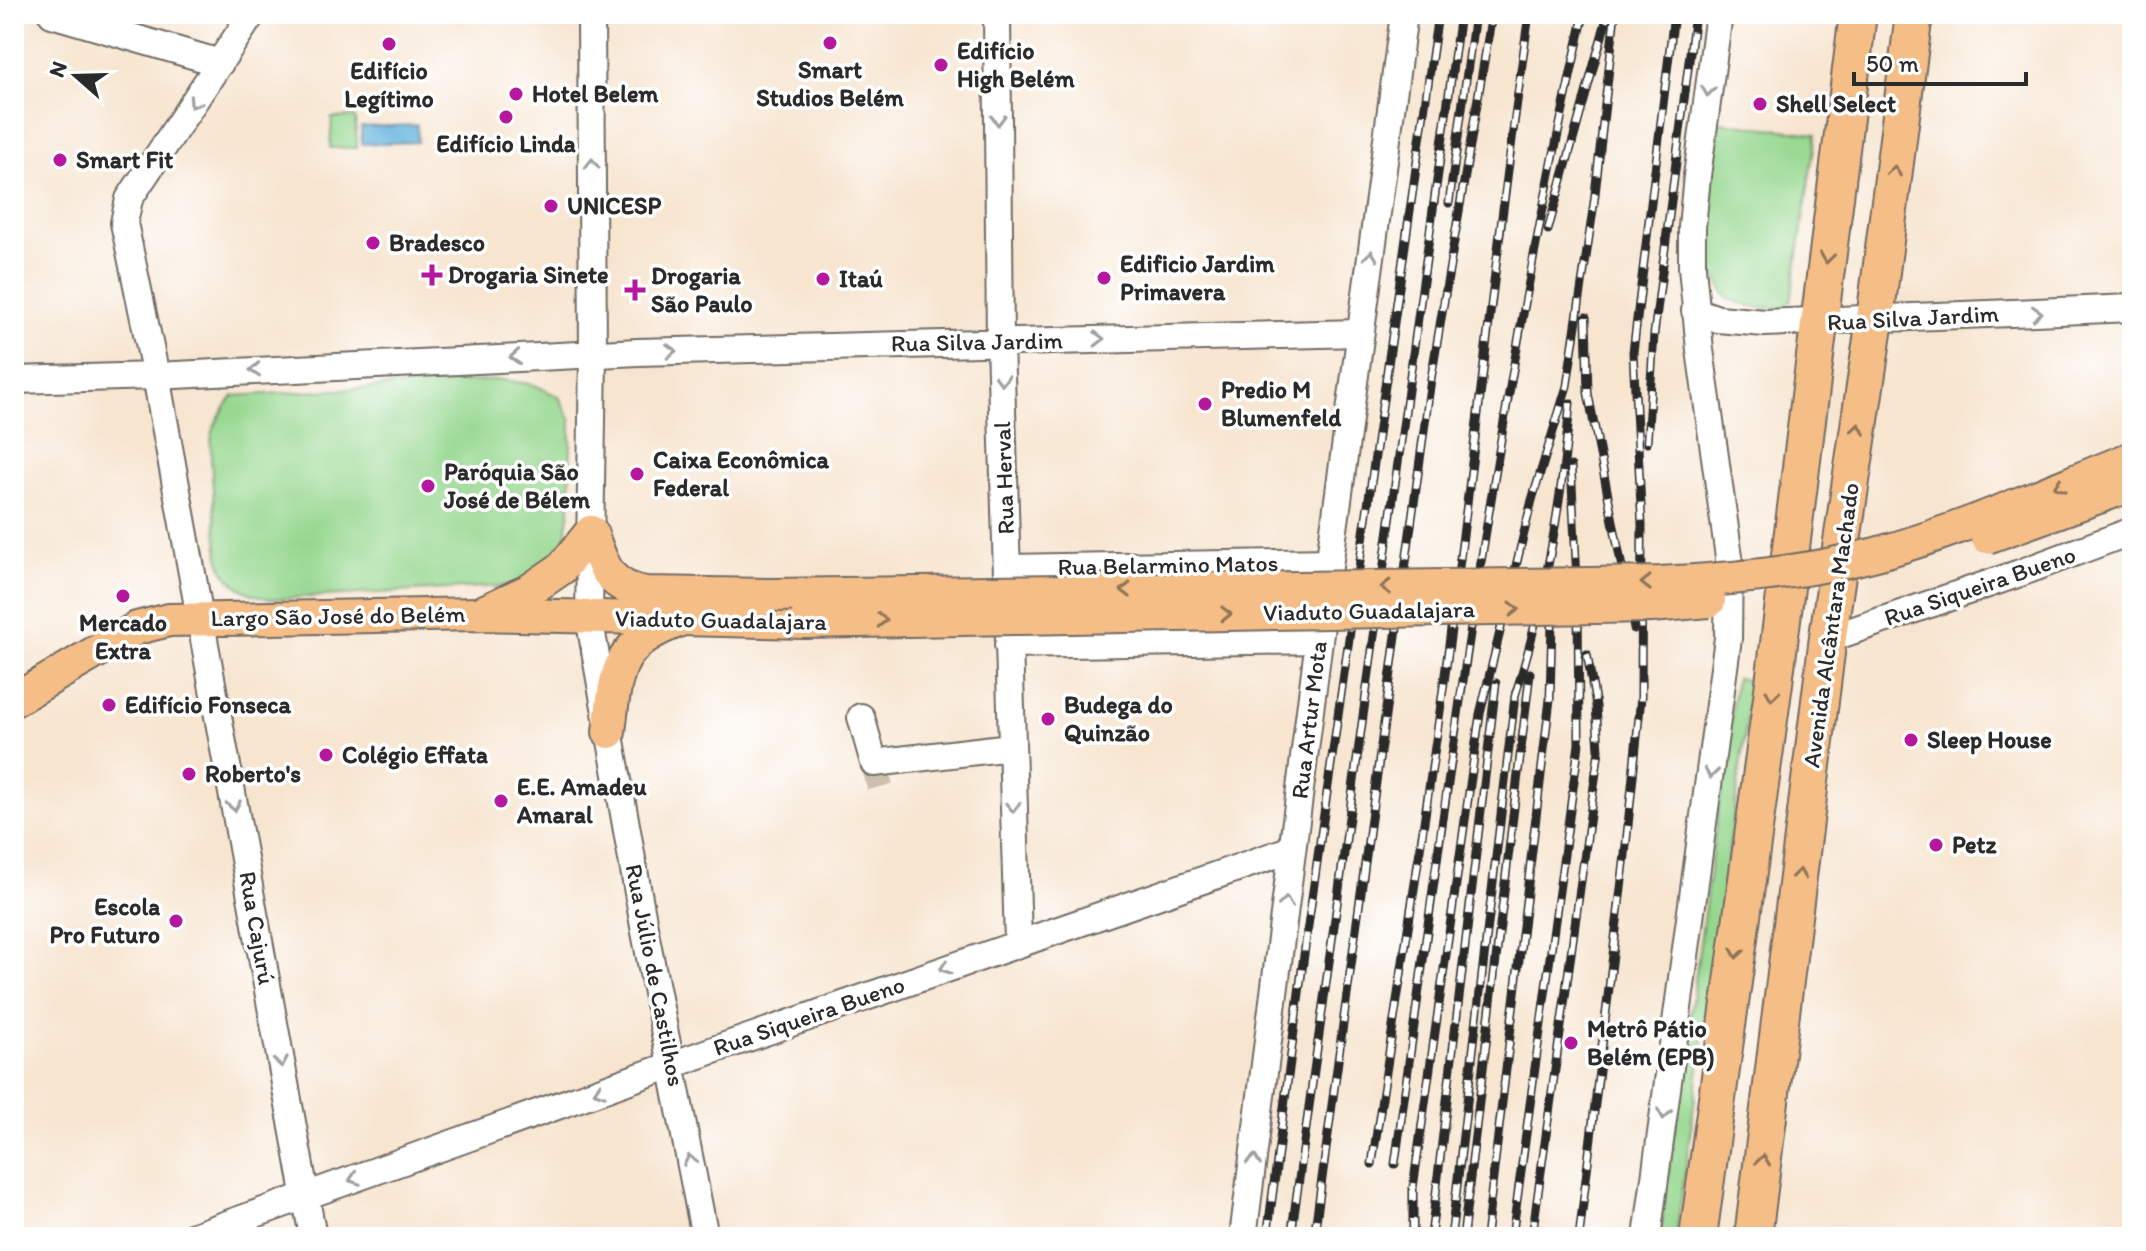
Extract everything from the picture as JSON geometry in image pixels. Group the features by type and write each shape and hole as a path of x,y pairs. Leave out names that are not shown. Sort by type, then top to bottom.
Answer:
{"highway":[{"name":"Avenida Alcântara Machado","path":"1698,1237 1770,714 1858,14"},
{"name":"Avenida Alcântara Machado","path":"1753,1237 1828,639 1875,319 1914,14"}],"main road":[{"name":"Viaduto Guadalajara","path":"589,617 685,607 1734,579 1808,569 1876,554 2132,458"},
{"name":"Viaduto Guadalajara","path":"591,532 608,574 625,588 685,607 804,622 1635,607 1813,589 1895,570 2132,485"},
{"path":"478,614 530,590 562,568 591,532"},
{"path":"609,732 615,680 624,658 636,643 685,607"},
{"name":"Largo São José do Belém","path":"200,619 478,614 589,617"},
{"path":"19,693 137,628 169,620 200,619"}],"street":[{"path":"52,14 220,63 252,14"},
{"path":"589,617 593,354 591,14"},
{"name":"Rua Herval","path":"997,14 1000,342 1018,942"},
{"name":"Rua Artur Mota","path":"1243,1237 1329,562 1404,14"},
{"path":"1647,1237 1728,638 1729,557 1695,311 1693,214 1719,14"},
{"name":"Largo São José do Belém","path":"200,619 148,333 124,223 129,199 220,63"},
{"name":"Rua Silva Jardim","path":"1695,311 1743,323 2132,308"},
{"name":"Rua Silva Jardim","path":"593,354 1360,333"},
{"path":"14,380 593,354"},
{"name":"Rua Siqueira Bueno","path":"1828,639 2132,531"},
{"name":"Rua Belarmino Matos","path":"1007,568 1329,562"},
{"name":"Rua Júlio de Castilhos","path":"589,617 705,1237"},
{"name":"Rua Cajurú","path":"200,619 313,1237"},
{"path":"1008,645 1319,640"},
{"path":"861,717 874,763 1011,747"},
{"name":"Rua Siqueira Bueno","path":"191,1237 1018,942 1292,849"}],"green space":[{"path":"355,117 357,148 330,148 332,118"},
{"path":"1719,122 1816,134 1791,301 1781,308 1752,307 1728,299 1705,260"},
{"path":"503,380 535,385 559,397 571,420 570,510 565,541 550,564 519,585 270,599 241,588 225,572 218,544 211,441 216,423 233,396"},
{"path":"1736,678 1752,681 1676,1237 1660,1237"}],"water":[{"path":"417,125 418,142 362,144 361,127"}],"tunnel":[{"path":"874,763 880,787"}],"railway":[{"path":"1267,1237 1305,947 1438,14"},
{"path":"1291,1237 1460,14"},
{"path":"1449,203 1475,14"},
{"path":"1314,1237 1431,379 1492,14"},
{"path":"1372,1164 1441,704 1529,14"},
{"path":"1395,1164 1455,731 1500,443 1553,156 1584,14"},
{"path":"1413,1237 1413,1188 1480,714 1532,500 1567,386 1594,203 1615,14"},
{"path":"1579,1237 1641,697 1642,525 1633,352 1674,14"},
{"path":"1647,443 1654,334 1695,14"},
{"path":"1548,230 1607,18"},
{"path":"1586,317 1588,393 1634,629"},
{"path":"1451,1237 1515,696 1551,551 1570,403"},
{"path":"1512,1237 1579,744 1578,598 1571,466"},
{"path":"1486,1237 1550,699 1553,584"},
{"path":"1532,1237 1599,750 1596,706 1587,654"},
{"path":"1463,1237 1530,673"},
{"path":"1431,1236 1496,683"}],"place":[{"name":"Smart Studios Belém","path":"830,43"},
{"name":"Edifício Legítimo","path":"389,44"},
{"name":"Edifício High Belém","path":"941,65"},
{"name":"Hotel Belem","path":"516,94"},
{"name":"Shell Select","path":"1760,104"},
{"name":"Edifício Linda","path":"506,117"},
{"name":"Smart Fit","path":"60,160"},
{"name":"UNICESP","path":"551,206"},
{"name":"Bradesco","path":"373,243"},
{"name":"Drogaria Sinete","path":"432,275"},
{"name":"Edificio Jardim Primavera","path":"1104,278"},
{"name":"Itaú","path":"823,279"},
{"name":"Drogaria São Paulo","path":"635,290"},
{"name":"Predio M Blumenfeld","path":"1205,404"},
{"name":"Caixa Econômica Federal","path":"637,474"},
{"name":"Paróquia São José de Bélem","path":"428,486"},
{"name":"Mercado Extra","path":"123,596"},
{"name":"Edifício Fonseca","path":"109,705"},
{"name":"Budega do Quinzão","path":"1048,719"},
{"name":"Sleep House","path":"1911,740"},
{"name":"Colégio Effata","path":"326,755"},
{"name":"Roberto's","path":"189,774"},
{"name":"E.E. Amadeu Amaral","path":"501,801"},
{"name":"Petz","path":"1936,845"},
{"name":"Escola Pro Futuro","path":"176,921"},
{"name":"Metrô Pátio Belém (EPB)","path":"1571,1043"}]}
